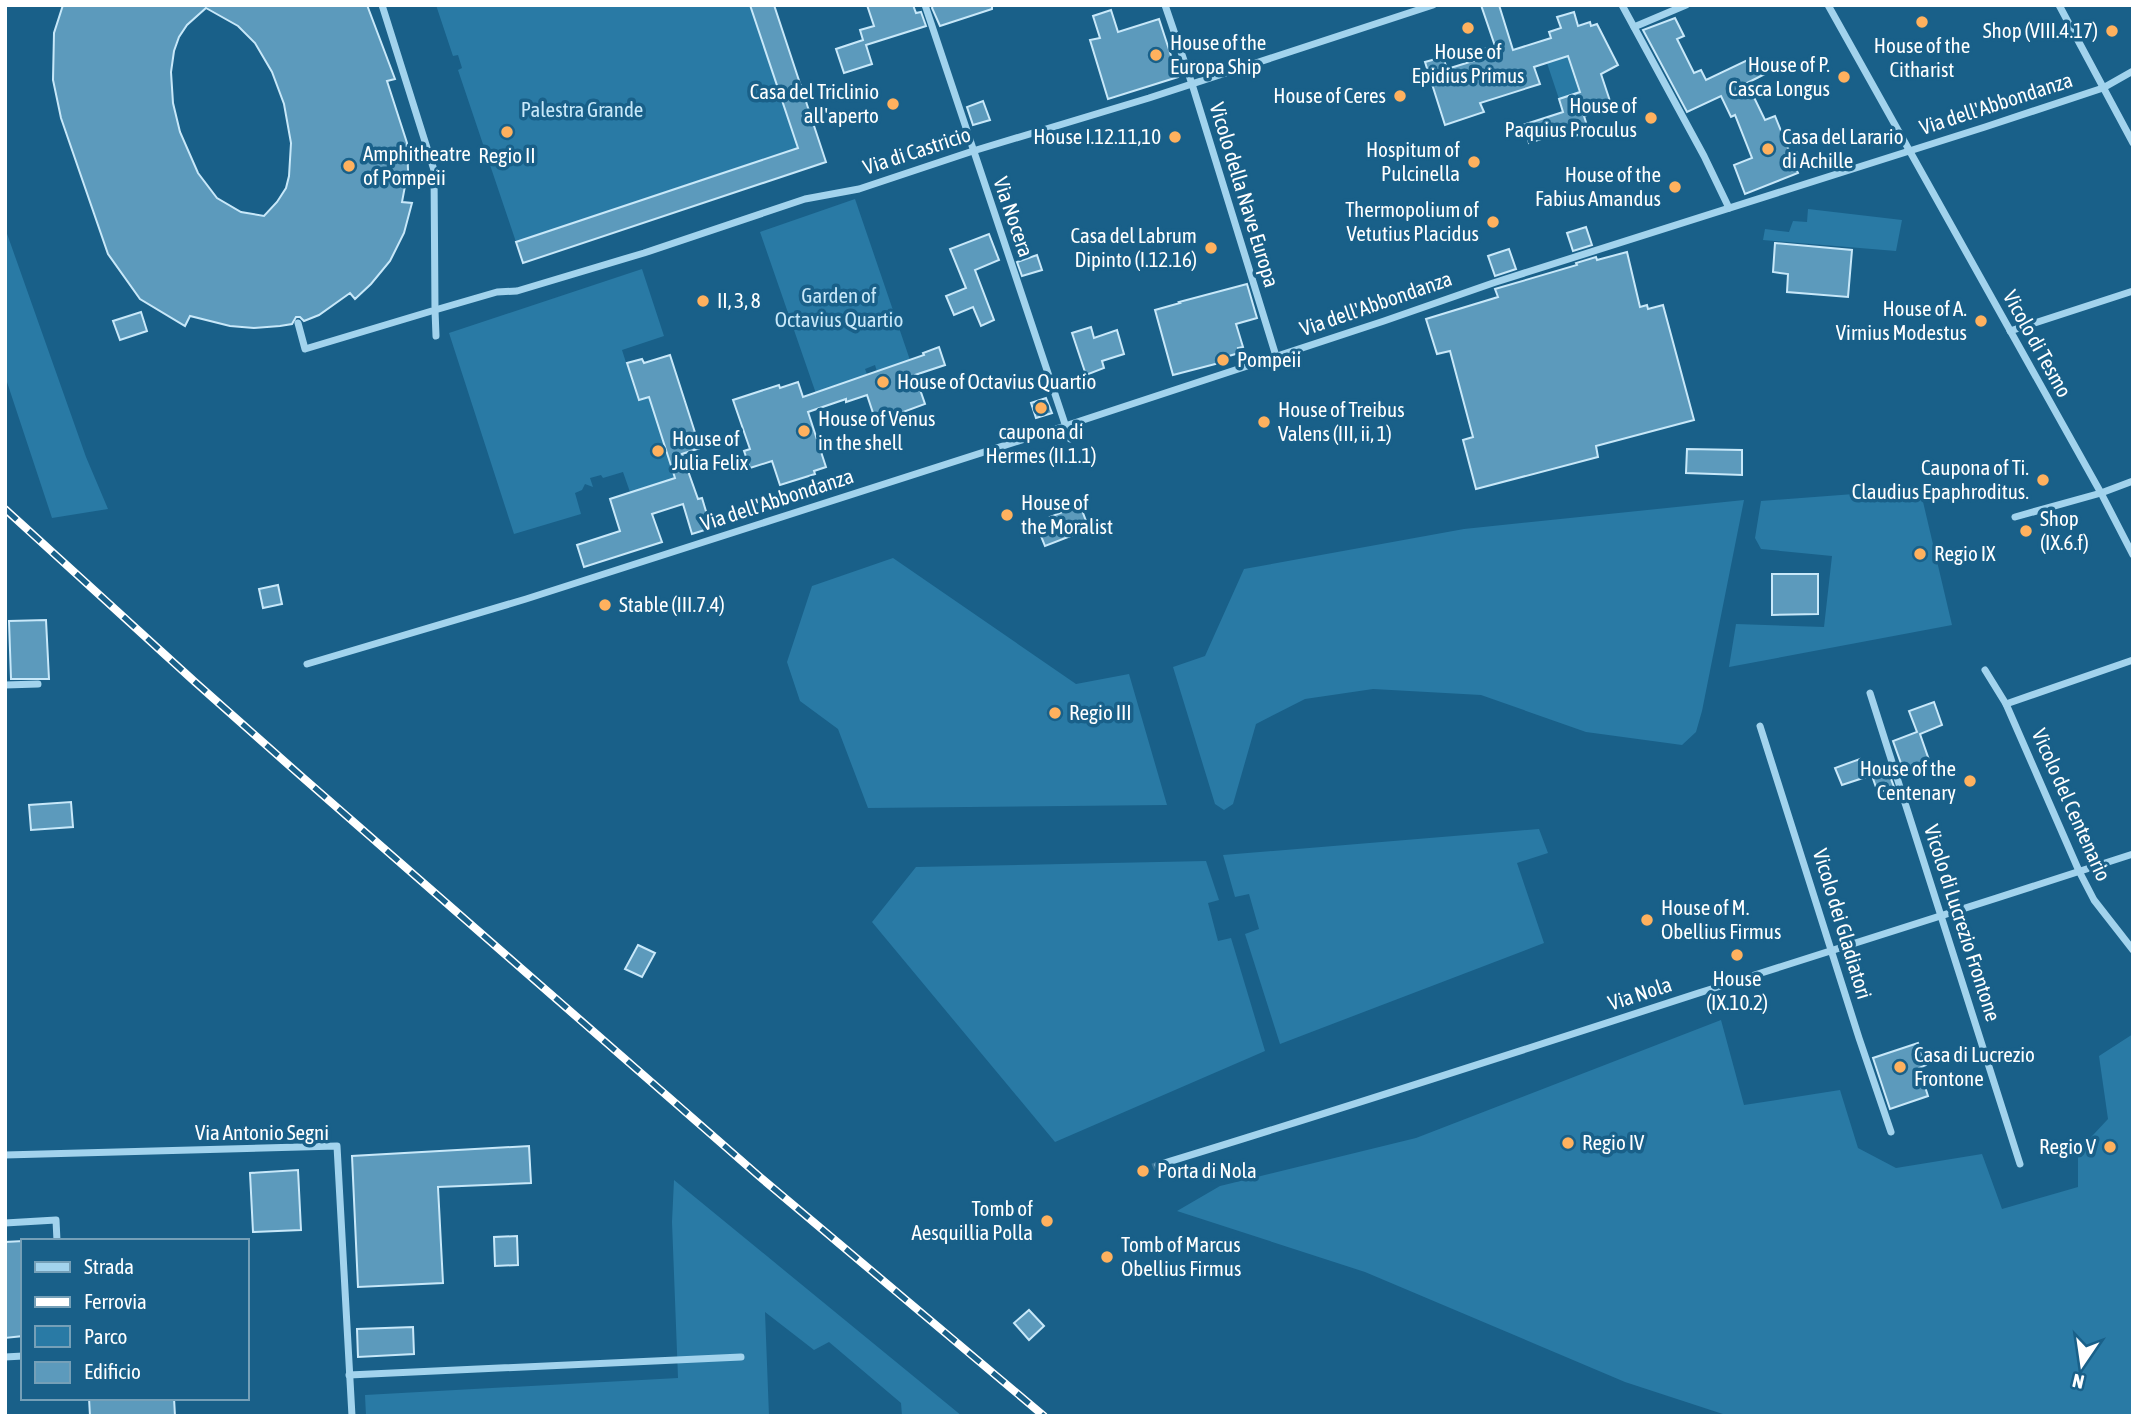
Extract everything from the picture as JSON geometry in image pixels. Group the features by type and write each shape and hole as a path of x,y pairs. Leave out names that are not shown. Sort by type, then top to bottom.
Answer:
{"street":[{"path":"382,5 434,170 436,336"},
{"name":"Via Nocera","path":"925,5 1069,439"},
{"name":"Vicolo della Nave Europa","path":"1165,5 1276,356"},
{"name":"Via di Castricio","path":"298,323 305,349 497,292 517,291 644,253 805,199 859,189 1433,5"},
{"path":"1622,5 1704,156 1729,208"},
{"path":"1634,27 1686,5"},
{"name":"Vicolo di Tesmo","path":"1828,5 2133,555"},
{"path":"2059,5 2133,143"},
{"name":"Via dell'Abbondanza","path":"307,664 526,599 1065,426 1493,283 2102,88 2133,71"},
{"path":"2010,331 2133,291"},
{"path":"2015,517 2101,493 2133,481"},
{"path":"2006,704 2133,660"},
{"name":"Vicolo del Centenario","path":"1985,670 2006,704 2094,900 2133,950"},
{"path":"5,685 38,684"},
{"name":"Vicolo di Lucrezio Frontone","path":"1870,693 2020,1164"},
{"name":"Vicolo dei Gladiatori","path":"1760,726 1858,1038 1891,1132"},
{"name":"Via Nola","path":"1158,1166 2133,854"},
{"name":"Via Antonio Segni","path":"5,1154 337,1146 352,1416"},
{"path":"5,1223 56,1220 57,1239"},
{"path":"349,1375 741,1357"}],"green space":[{"name":"Palestra Grande","path":"436,5 750,5 798,148 516,242 458,70 462,68 458,55 453,56"},
{"path":"1567,56 1579,92 1559,99 1547,63"},
{"name":"Garden of Octavius Quartio","path":"855,199 910,360 880,381 875,365 865,369 871,384 844,393 840,384 827,389 832,404 821,408 760,232"},
{"path":"1808,209 1902,220 1896,251 1763,240 1765,229 1789,232 1793,221 1807,222"},
{"path":"5,228 86,457 108,509 52,518 5,376"},
{"path":"642,269 664,336 622,350 638,400 649,397 680,494 659,483 630,492 623,472 603,478 601,475 590,478 593,487 585,484 582,490 575,493 581,514 514,534 449,333"},
{"path":"1920,489 1952,625 1729,667 1736,624 1824,627 1832,556 1761,549 1755,538 1761,501"},
{"path":"1744,500 1702,711 1696,732 1682,745 1586,732 1481,695 1373,689 1305,699 1256,724 1233,804 1224,810 1215,804 1173,667 1205,656 1244,569 1464,529"},
{"path":"893,558 1076,684 1129,674 1167,805 868,808 838,729 800,701 787,662 812,586"},
{"path":"1539,829 1548,853 1517,863 1544,943 1280,1044 1245,934 1259,929 1249,894 1235,897 1223,855"},
{"path":"1206,861 1219,900 1208,903 1218,941 1231,938 1265,1051 1055,1142 872,922 916,867"},
{"path":"1721,1020 1744,1105 1840,1090 1858,1148 1896,1168 1982,1154 2002,1209 2078,1187 2078,1151 2108,1119 2099,1056 2133,1034 2133,1416 1729,1416 1625,1382 1365,1272 1177,1211 1220,1186 1416,1138"},
{"path":"674,1180 962,1416 902,1416 901,1403 829,1342 814,1350 765,1312 769,1416 366,1416 365,1395 678,1378 672,1222"}],"building":[{"name":"Amphitheatre of Pompeii","path":"63,5 367,5 395,79 387,81 407,143 408,170 402,202 412,203 404,233 390,261 355,299 350,293 319,315 304,321 296,317 292,324 280,326 230,326 190,316 185,326 140,299 108,254 61,118 53,80 54,33","holes":["206,8 238,26 255,43 272,72 284,104 291,143 286,188 264,216 241,212 217,198 198,173 180,132 173,103 171,72 174,51 187,25"]},
{"path":"750,5 774,5 826,162 523,263 516,242 798,148"},
{"path":"867,5 913,5 916,13 921,12 926,26 866,45 872,64 844,73 836,49 863,40 860,30 874,26"},
{"path":"933,5 992,5 992,9 940,26"},
{"path":"1481,5 1499,5 1513,50 1551,38 1549,32 1561,28 1557,17 1574,12 1578,26 1590,22 1591,26 1597,24 1618,65 1601,74 1612,107 1584,116 1589,132 1571,137 1569,130 1529,143 1523,125 1563,112 1559,99 1580,92 1568,56 1534,67 1540,84 1480,103 1484,112 1445,125 1425,62 1443,57 1447,69 1486,57 1484,49 1495,46"},
{"name":"House of the Europa Ship","path":"1111,10 1118,32 1159,19 1178,77 1108,99 1090,40 1100,38 1093,16"},
{"path":"1675,18 1684,36 1677,39 1694,73 1701,70 1706,80 1756,56 1765,74 1747,83 1765,120 1775,116 1798,173 1745,194 1734,165 1752,158 1735,115 1731,117 1721,96 1687,112 1643,30"},
{"path":"983,101 990,120 973,125 967,107"},
{"path":"1586,227 1592,245 1573,251 1567,233"},
{"path":"989,234 999,260 975,270 994,320 981,326 973,307 954,315 946,296 966,288 950,249"},
{"path":"1775,243 1852,250 1848,297 1787,292 1788,274 1773,272"},
{"path":"1509,249 1516,269 1495,276 1488,256"},
{"path":"1627,252 1640,307 1647,305 1648,309 1663,305 1694,420 1596,446 1598,457 1476,489 1463,440 1473,437 1450,351 1437,354 1426,319 1498,297 1495,289 1596,257 1597,260"},
{"path":"1037,255 1042,270 1022,276 1017,262"},
{"path":"1247,284 1257,318 1236,324 1243,347 1238,348 1239,353 1222,358 1223,362 1173,375 1155,310"},
{"path":"141,312 147,331 120,340 113,321"},
{"path":"1091,327 1094,338 1117,330 1124,354 1102,361 1104,368 1086,375 1072,333"},
{"path":"939,347 945,365 915,375 925,404 876,422 867,395 808,412 826,467 814,471 815,474 780,485 772,461 750,468 744,451 750,449 733,400 779,385 780,388 798,382 803,397 924,355 923,353"},
{"path":"670,355 700,448 682,454 698,499 702,498 711,528 692,534 683,504 652,514 662,542 584,567 577,545 620,531 610,499 675,478 649,397 639,400 627,363 642,359 644,363"},
{"name":"caupona di Hermes (II.1.1)","path":"1046,398 1052,413 1036,418 1031,403"},
{"path":"1687,449 1742,450 1742,475 1686,473"},
{"path":"1080,505 1089,529 1045,546 1039,531 1054,526 1050,517"},
{"path":"1772,574 1818,574 1818,614 1772,615"},
{"path":"278,585 282,604 263,608 259,589"},
{"path":"46,620 49,679 11,679 9,621"},
{"path":"1934,702 1942,725 1920,734 1929,760 1903,769 1893,741 1917,732 1909,711"},
{"path":"1860,759 1866,777 1842,785 1835,768"},
{"path":"1887,768 1894,787 1878,793 1871,773"},
{"path":"71,802 73,827 31,830 29,805"},
{"path":"638,945 655,953 642,977 625,969"},
{"path":"1918,1043 1926,1065 1919,1068 1928,1096 1890,1109 1873,1058"},
{"path":"529,1146 531,1183 438,1187 443,1283 358,1287 352,1156"},
{"path":"298,1170 301,1230 253,1232 250,1173"},
{"path":"517,1236 518,1265 495,1266 494,1237"},
{"path":"21,1241 21,1336 5,1338 5,1242"},
{"path":"1029,1310 1044,1326 1029,1340 1014,1323"},
{"path":"413,1327 414,1354 358,1357 357,1329"},
{"path":"89,1400 174,1400 175,1416 90,1416"}],"tunnel":[{"path":"1143,1171 1158,1165"}],"railway":[{"path":"5,509 301,776 760,1177 1044,1416"}],"place":[{"name":"House of the Citharist","path":"1922,22"},
{"name":"House of Epidius Primus","path":"1468,28"},
{"name":"Shop (VIII.4.17)","path":"2112,31"},
{"name":"House of the Europa Ship","path":"1156,55"},
{"name":"House of P. Casca Longus","path":"1844,77"},
{"name":"House of Ceres","path":"1400,96"},
{"name":"Casa del Triclinio all'aperto","path":"893,104"},
{"name":"House of Paquius Proculus","path":"1651,118"},
{"name":"Regio II","path":"507,132"},
{"name":"House I.12.11,10","path":"1175,137"},
{"name":"Casa del Larario di Achille","path":"1768,149"},
{"name":"Hospitum of Pulcinella","path":"1474,162"},
{"name":"Amphitheatre of Pompeii","path":"349,166"},
{"name":"House of the Fabius Amandus","path":"1675,187"},
{"name":"Thermopolium of Vetutius Placidus","path":"1493,222"},
{"name":"Casa del Labrum Dipinto (I.12.16)","path":"1211,248"},
{"name":"II, 3, 8","path":"703,301"},
{"name":"House of A. Virnius Modestus","path":"1981,321"},
{"name":"Pompeii","path":"1223,360"},
{"name":"House of Octavius Quartio","path":"883,382"},
{"name":"caupona di Hermes (II.1.1)","path":"1041,408"},
{"name":"House of Treibus Valens (III, ii, 1)","path":"1264,422"},
{"name":"House of Venus in the shell","path":"804,431"},
{"name":"House of Julia Felix","path":"658,451"},
{"name":"Caupona of Ti. Claudius Epaphroditus.","path":"2043,480"},
{"name":"House of the Moralist","path":"1007,515"},
{"name":"Shop (IX.6.f)","path":"2026,531"},
{"name":"Regio IX","path":"1920,554"},
{"name":"Stable (III.7.4)","path":"605,605"},
{"name":"Regio III","path":"1055,713"},
{"name":"House of the Centenary","path":"1970,781"},
{"name":"House of M. Obellius Firmus","path":"1647,920"},
{"name":"House (IX.10.2)","path":"1737,955"},
{"name":"Casa di Lucrezio Frontone","path":"1900,1067"},
{"name":"Regio IV","path":"1568,1143"},
{"name":"Regio V","path":"2110,1147"},
{"name":"Porta di Nola","path":"1143,1171"},
{"name":"Tomb of Aesquillia Polla","path":"1047,1221"},
{"name":"Tomb of Marcus Obellius Firmus","path":"1107,1257"}]}
